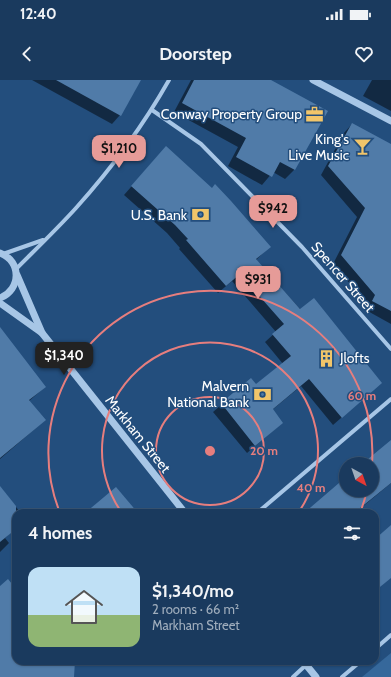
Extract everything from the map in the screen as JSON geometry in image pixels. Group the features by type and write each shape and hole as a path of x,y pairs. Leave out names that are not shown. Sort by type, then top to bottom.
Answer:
{"street":[{"path":"0,298 8,294 13,289 16,282 16,272 45,239 77,207 116,160 152,110 169,80"},
{"path":"313,80 391,121"},
{"name":"Spencer Street","path":"152,110 201,144 302,247 391,348"},
{"path":"1,254 45,239"},
{"name":"Markham Street","path":"1,254 9,258 42,333 182,509"},
{"name":"Markham Street","path":"0,303 42,333"},
{"path":"262,509 391,399"},
{"path":"379,646 391,635"},
{"path":"292,677 302,665"},
{"path":"306,665 316,677"},
{"path":"342,677 356,665"}],"shaded area":[{"path":"391,653 391,677 362,677 376,665 379,665 379,663"}],"building":[{"path":"56,80 141,80 121,116"},
{"path":"194,80 271,80 328,111 295,170 280,162 272,177 236,157 246,138 182,103"},
{"path":"352,123 391,144 391,311 372,301 375,295 341,255 365,208 328,166"},
{"path":"166,146 212,188 215,184 231,201 271,247 256,259 300,309 314,298 382,383 342,418 309,379 273,409 283,423 255,446 221,403 251,378 256,384 291,356 272,334 284,324 240,274 226,286 175,225 131,186"},
{"path":"0,327 46,387 29,400 46,420 0,458"},
{"path":"391,440 391,483 379,493 379,457 370,457"},
{"path":"339,483 339,497 374,497 359,509 309,509"},
{"path":"0,486 16,506 16,509 12,509 12,532 0,542"},
{"path":"116,487 135,509 90,509"},
{"path":"391,525 391,578 379,588 379,536"},
{"path":"8,579 12,584 12,665 75,665 74,677 0,677 0,586"}],"place":[{"name":"Conway Property Group","path":"315,114"},
{"name":"King's Live Music","path":"362,147"},
{"name":"U.S. Bank","path":"200,215"},
{"name":"Jlofts","path":"327,358"},
{"name":"Malvern National Bank","path":"262,394"}]}
